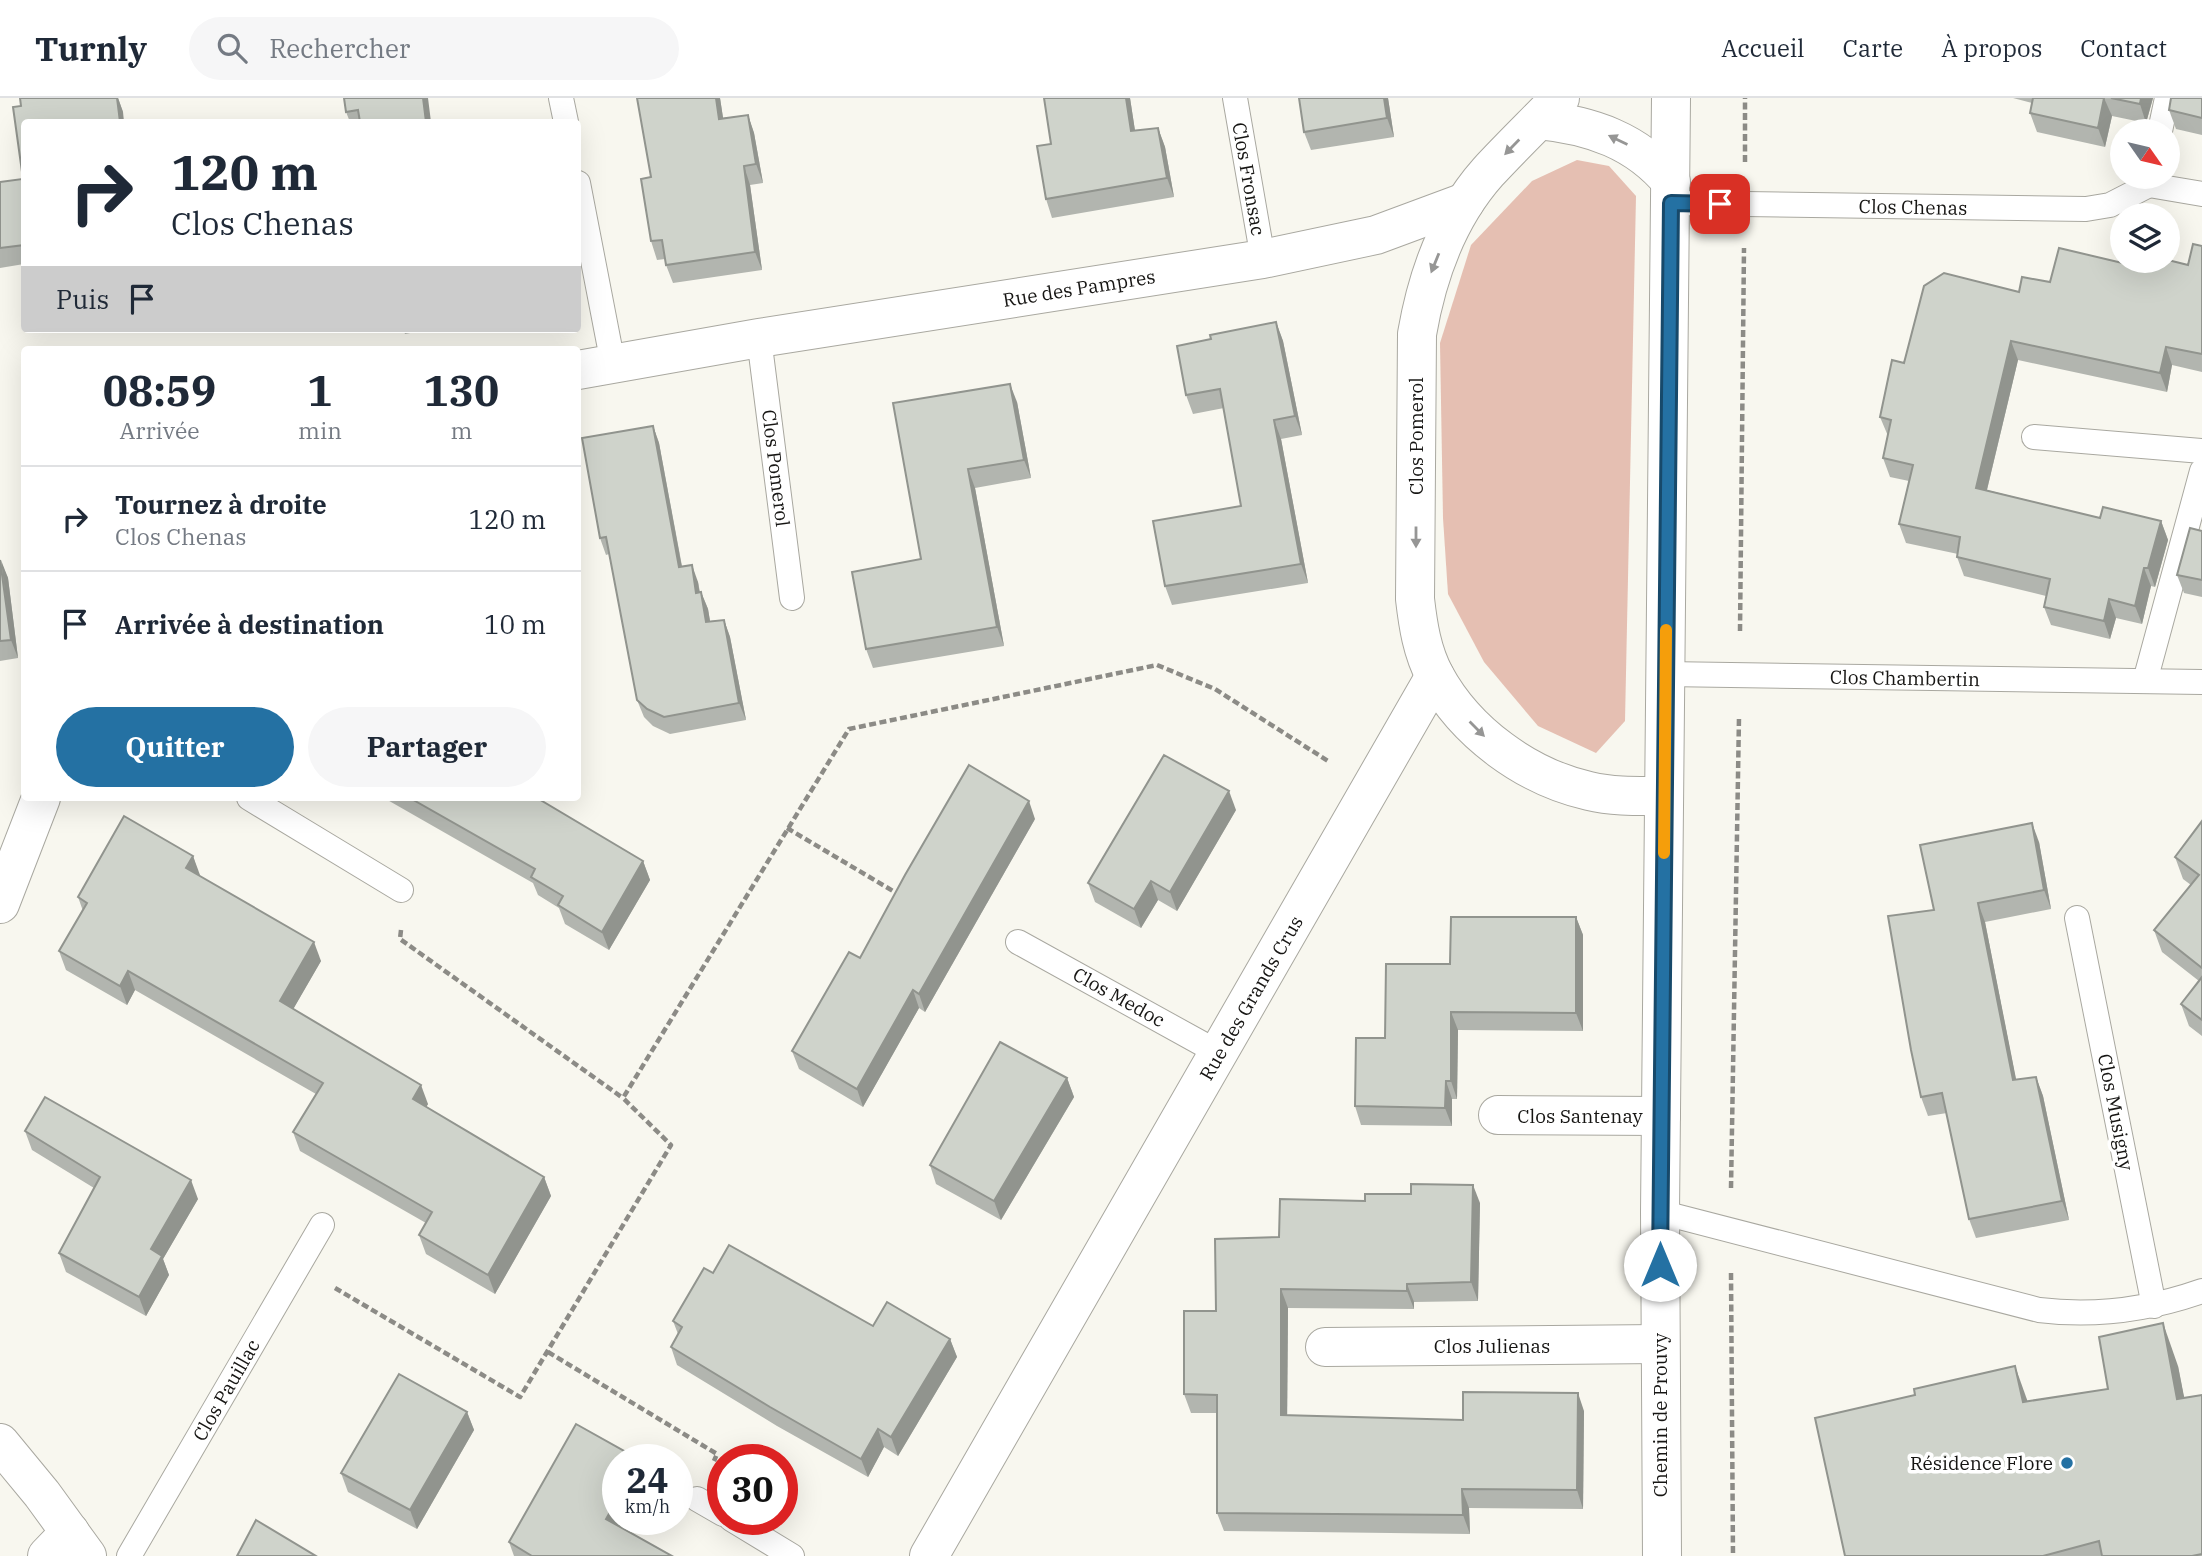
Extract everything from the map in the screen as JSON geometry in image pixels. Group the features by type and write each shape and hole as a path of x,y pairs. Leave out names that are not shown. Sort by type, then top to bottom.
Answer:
{"street":[{"name":"Chemin de Prouvy","path":"1662,1556 1660,1212 1671,98"},
{"path":"1465,202 1487,174 1550,109 1627,144 1659,168 1671,193"},
{"name":"Rue des Pampres","path":"595,367 760,338 1263,259 1376,235 1465,202"},
{"name":"Clos Pomerol","path":"1435,676 1424,650 1415,598 1417,334 1422,302 1433,268 1465,202"},
{"path":"1435,676 1477,731 1535,771 1590,792 1622,796 1664,796"},
{"name":"Rue des Grands Crus","path":"929,1556 1435,676"},
{"path":"0,904 40,801"},
{"name":"Clos Santenay","path":"1498,1115 1661,1116"},
{"name":"Clos Julienas","path":"1325,1347 1660,1344"},
{"path":"0,1443 43,1494 68,1548"}],"lane":[{"path":"561,98 565,119"},
{"name":"Clos Fronsac","path":"1235,98 1263,259"},
{"path":"2163,119 2167,98"},
{"name":"Clos Chenas","path":"2180,188 2202,194"},
{"name":"Clos Chenas","path":"1671,193 1745,204 2086,209 2110,205 2137,189"},
{"path":"581,215 595,367"},
{"name":"Clos Pomerol","path":"760,338 792,598"},
{"path":"2034,437 2202,451"},
{"path":"2145,681 2202,471"},
{"name":"Clos Chambertin","path":"1665,674 2202,682"},
{"path":"254,801 401,890"},
{"name":"Clos Musigny","path":"2077,918 2154,1306"},
{"name":"Clos Medoc","path":"1018,942 1219,1053"},
{"path":"1660,1212 2039,1310 2072,1314 2104,1313 2154,1306 2202,1291"},
{"name":"Clos Pauillac","path":"129,1556 322,1224"},
{"path":"697,1499 707,1505"},
{"path":"757,1535 792,1556"}],"path":[{"path":"1733,1556 1730,1231 1745,98"},
{"path":"623,1098 849,729 1157,665 1215,689 1372,788"},
{"path":"787,828 905,899"},
{"path":"298,1266 520,1397 671,1144 623,1098 401,939 401,890"},
{"path":"548,1352 717,1454 697,1499"}],"shaded area":[{"path":"1577,160 1609,166 1636,196 1625,721 1596,753 1538,726 1484,662 1448,594 1443,518 1440,343 1471,245 1532,181"}],"building":[{"path":"20,98 117,98 120,119 21,119 21,165 13,107 21,106"},
{"path":"344,98 423,98 426,119 360,119 358,110 346,112"},
{"path":"637,98 716,98 719,119 748,115 756,164 744,166 755,252 666,265 662,240 651,241 641,179 651,177"},
{"path":"1044,98 1126,98 1131,131 1158,128 1167,178 1046,199 1037,146 1051,144"},
{"path":"1299,98 1384,98 1387,118 1304,132"},
{"path":"2033,98 2104,98 2098,128 2030,113"},
{"path":"2111,98 2141,98 2140,104"},
{"path":"2171,98 2202,98 2202,118 2169,110"},
{"path":"21,179 21,245 0,248 0,182"},
{"path":"2193,244 2202,246 2202,354 2166,347 2160,373 2011,341 1976,488 2100,518 2103,507 2161,521 2148,568 2144,568 2135,606 2109,599 2104,621 2044,607 2050,579 1957,557 1960,537 1899,524 1913,465 1883,458 1891,420 1880,417 1892,360 1904,363 1924,286 1944,273 2019,292 2022,277 2050,282 2059,248 2110,260 2110,273 2180,273 2180,263 2188,265"},
{"path":"1276,322 1295,416 1274,420 1301,564 1165,586 1153,521 1241,506 1220,389 1186,395 1177,346 1211,339 1210,335"},
{"path":"1010,384 1024,460 968,469 997,627 866,649 852,572 921,559 893,403"},
{"path":"653,426 679,567 692,565 696,593 701,592 706,622 724,620 739,703 664,717 647,709 637,700 606,537 600,538 582,438"},
{"path":"2190,528 2202,531 2202,580 2177,575"},
{"path":"0,560 11,640 0,641"},
{"path":"1164,755 1229,791 1170,892 1151,881 1134,909 1088,883"},
{"path":"969,765 1029,801 919,994 913,990 857,1089 792,1051 849,952 860,958"},
{"path":"415,801 542,801 643,861 602,932 558,905 563,896 531,877 535,869"},
{"path":"124,816 193,856 186,868 314,942 280,1001 421,1085 413,1099 544,1177 488,1275 419,1235 432,1212 293,1132 323,1083 128,971 120,986 59,951 87,903 78,897"},
{"path":"2202,821 2202,968 2154,930 2199,875 2175,857"},
{"path":"2032,823 2044,890 1978,903 2013,1080 2036,1077 2062,1201 1969,1219 1942,1093 1921,1097 1888,916 1934,910 1920,845"},
{"path":"1451,917 1576,917 1576,1013 1451,1012 1451,1081 1446,1081 1445,1108 1355,1106 1356,1038 1385,1038 1386,964 1450,964"},
{"path":"2202,977 2202,1020 2181,1004"},
{"path":"1000,1042 1067,1078 994,1201 930,1165"},
{"path":"45,1097 191,1180 151,1249 162,1256 139,1297 59,1253 100,1177 25,1131"},
{"path":"1411,1184 1473,1185 1471,1282 1407,1284 1407,1291 1281,1289 1281,1415 1463,1420 1463,1392 1578,1393 1577,1490 1462,1489 1463,1515 1217,1513 1217,1395 1184,1394 1184,1311 1216,1311 1215,1239 1279,1237 1280,1199 1365,1201 1365,1194 1411,1194"},
{"path":"729,1245 873,1326 887,1302 950,1339 891,1437 878,1429 861,1459 671,1347 682,1327 673,1321 704,1268 713,1273"},
{"name":"Résidence Flore","path":"2163,1323 2177,1399 2202,1395 2202,1554 2102,1556 2099,1541 2043,1556 1845,1556 1815,1418 1915,1395 1914,1389 2015,1366 2023,1402 2108,1389 2099,1337"},
{"path":"399,1374 467,1412 410,1510 341,1473"},
{"path":"576,1424 612,1444 602,1444 602,1535 635,1535 672,1556 532,1556 509,1542"},
{"path":"256,1520 316,1556 237,1556"}],"slow traffic":[{"path":"1664,853 1666,630"}],"place":[{"name":"Résidence Flore","path":"2067,1463"}],"route":[{"path":"1660,1265 1671,203 1720,204"}]}
